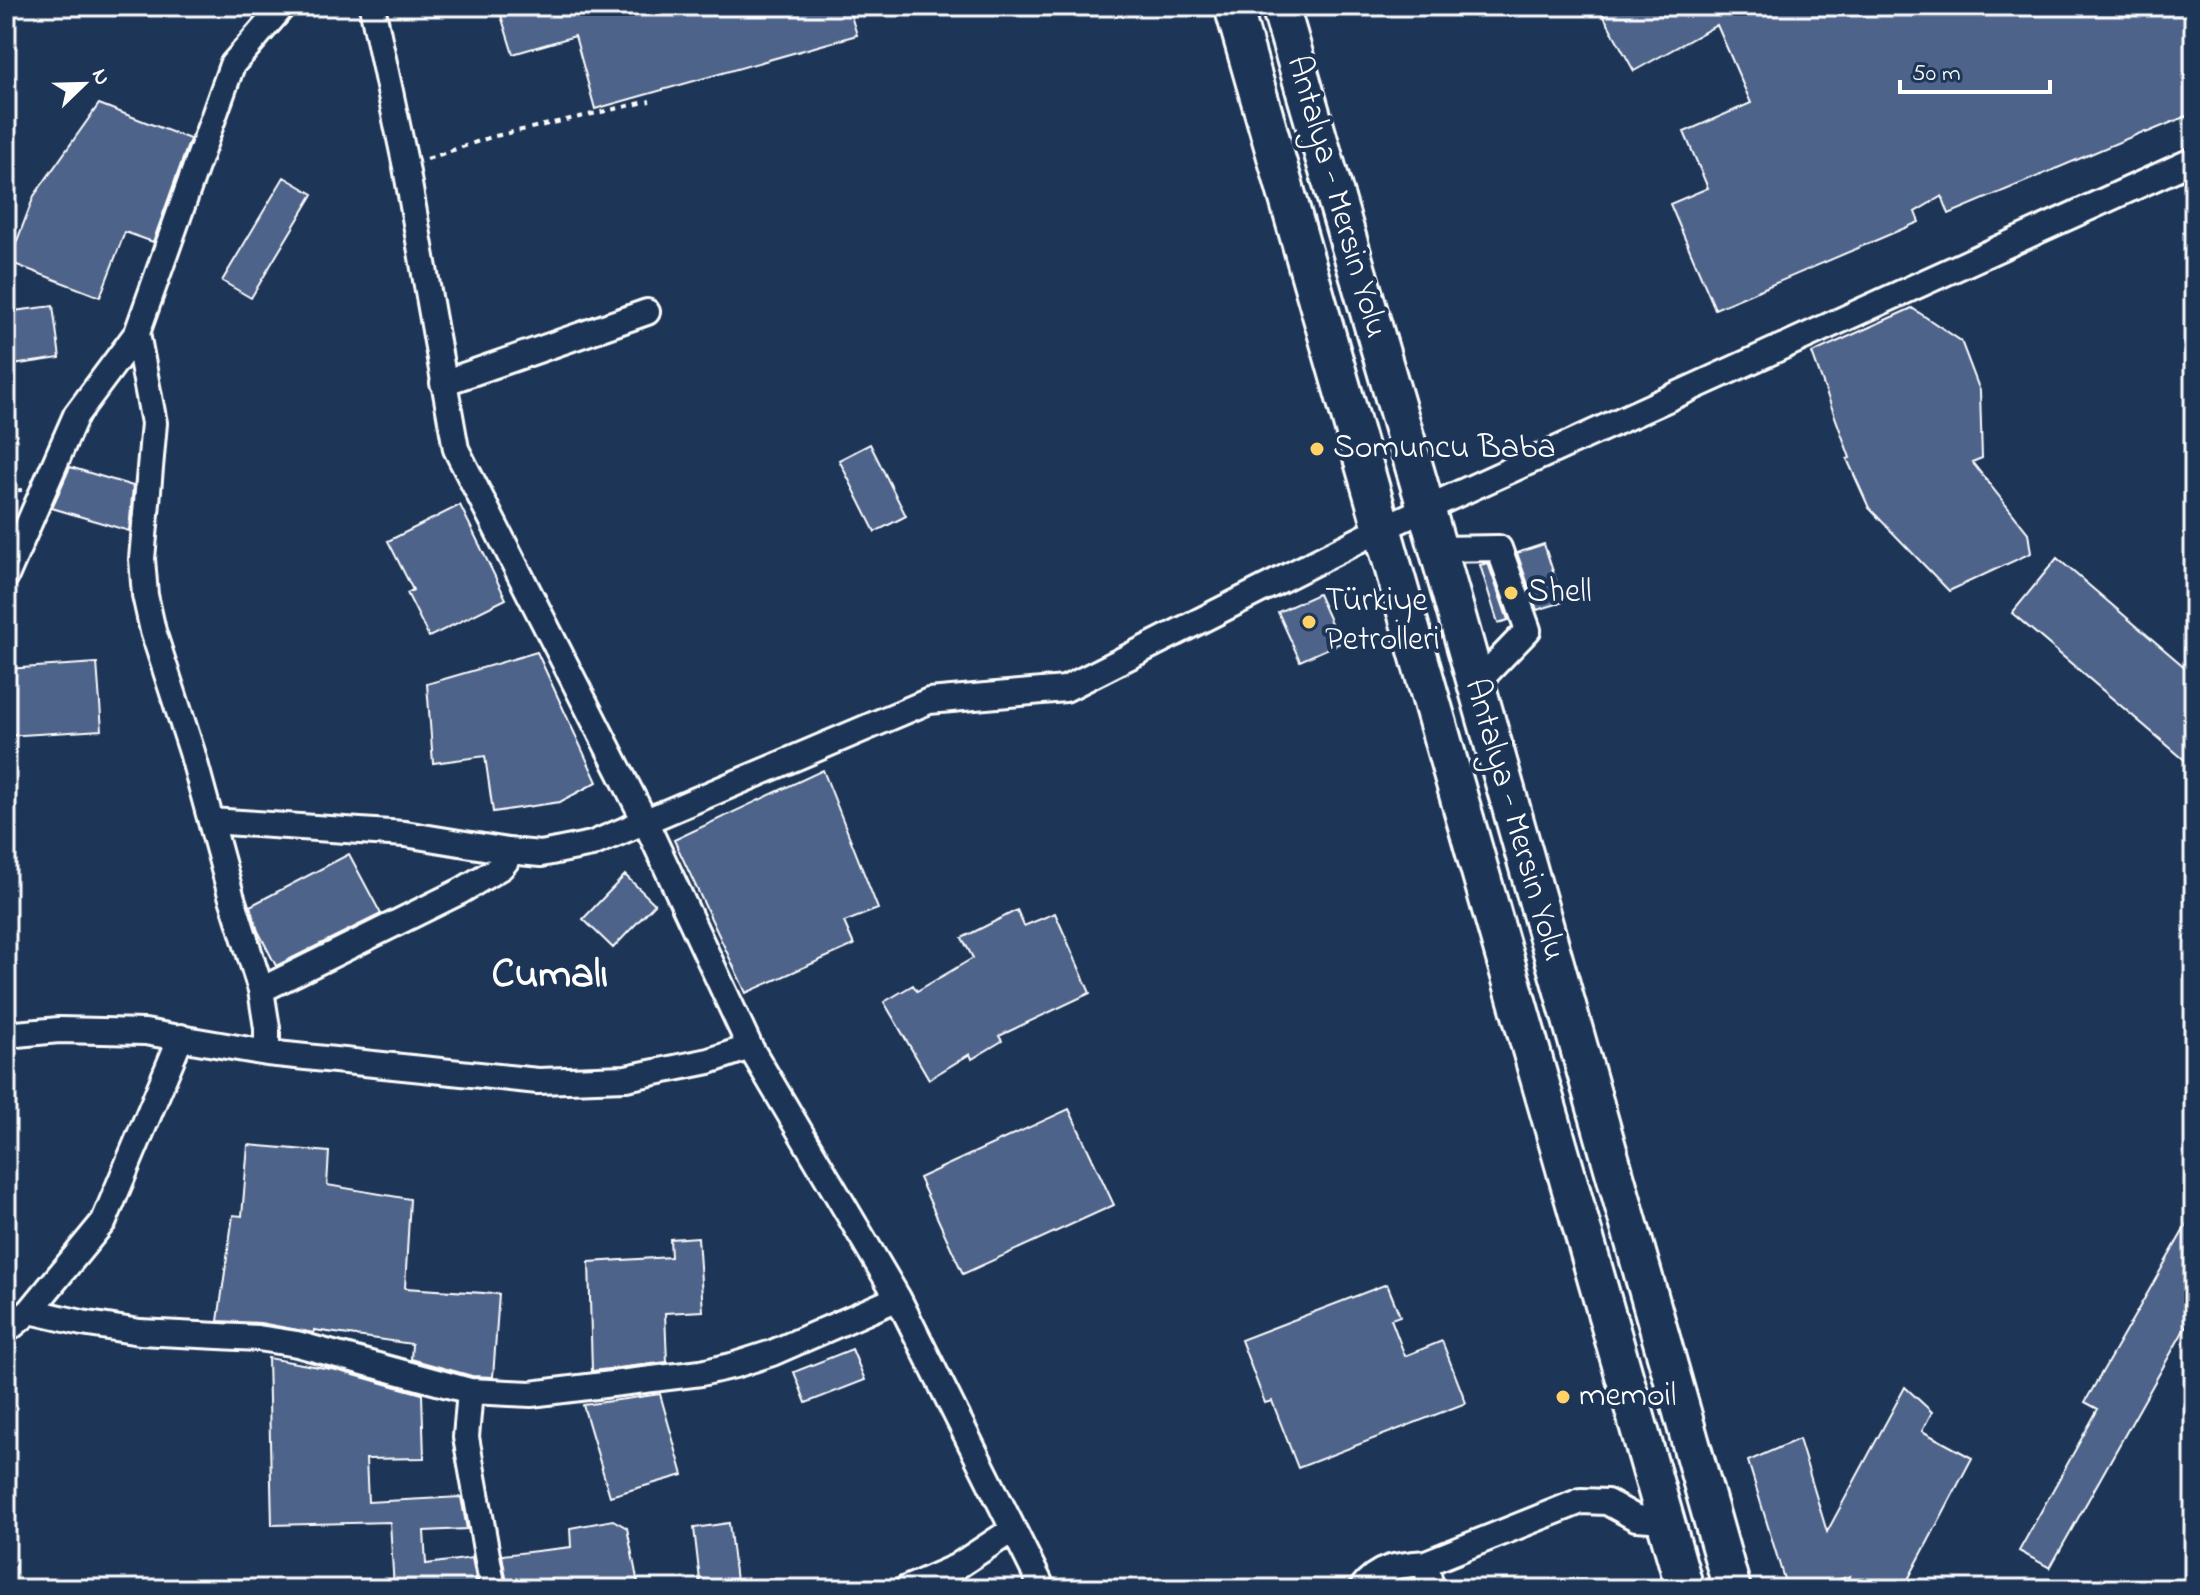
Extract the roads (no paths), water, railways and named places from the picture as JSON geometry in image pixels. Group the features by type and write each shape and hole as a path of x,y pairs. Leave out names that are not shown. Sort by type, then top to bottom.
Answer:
{"highway":[{"name":"Antalya - Mersin Yolu","path":"1233,6 1685,1589"},
{"name":"Antalya - Mersin Yolu","path":"1280,6 1438,549 1732,1589"}],"street":[{"path":"6,576 76,415 137,333 232,65 283,6"},
{"path":"372,6 406,167 456,449 645,821 750,1047 898,1298 1043,1589"},
{"path":"211,821 405,834 541,854 592,844 929,701 1065,689 1383,528 2194,160"},
{"path":"443,383 647,312"},
{"path":"137,333 154,423 142,559 145,595 153,631 192,752 261,990 267,1053"},
{"path":"1438,549 1499,548 1528,630 1476,684"},
{"path":"261,990 461,891 501,867 508,851"},
{"path":"6,1035 101,1030 181,1037 267,1053 538,1081 582,1082 666,1072 750,1047"},
{"path":"6,1331 30,1311 104,1221 181,1037"},
{"path":"30,1311 140,1332 258,1338 297,1344 470,1391 531,1394 701,1373 772,1353 898,1298"},
{"path":"470,1391 466,1437 493,1589"},
{"path":"1361,1589 1372,1575 1382,1570 1426,1563 1581,1501 1607,1502 1636,1518 1665,1520"},
{"path":"906,1589 956,1567 1012,1530"},
{"path":"1426,1563 1431,1589"}],"place":[{"name":"Somuncu Baba","path":"1317,449"},
{"name":"Shell","path":"1511,593"},
{"name":"Türkiye Petrolleri","path":"1309,622"},
{"name":"memoil","path":"1563,1397"}],"district":[{"name":"Cumalı","path":"550,975"}]}
